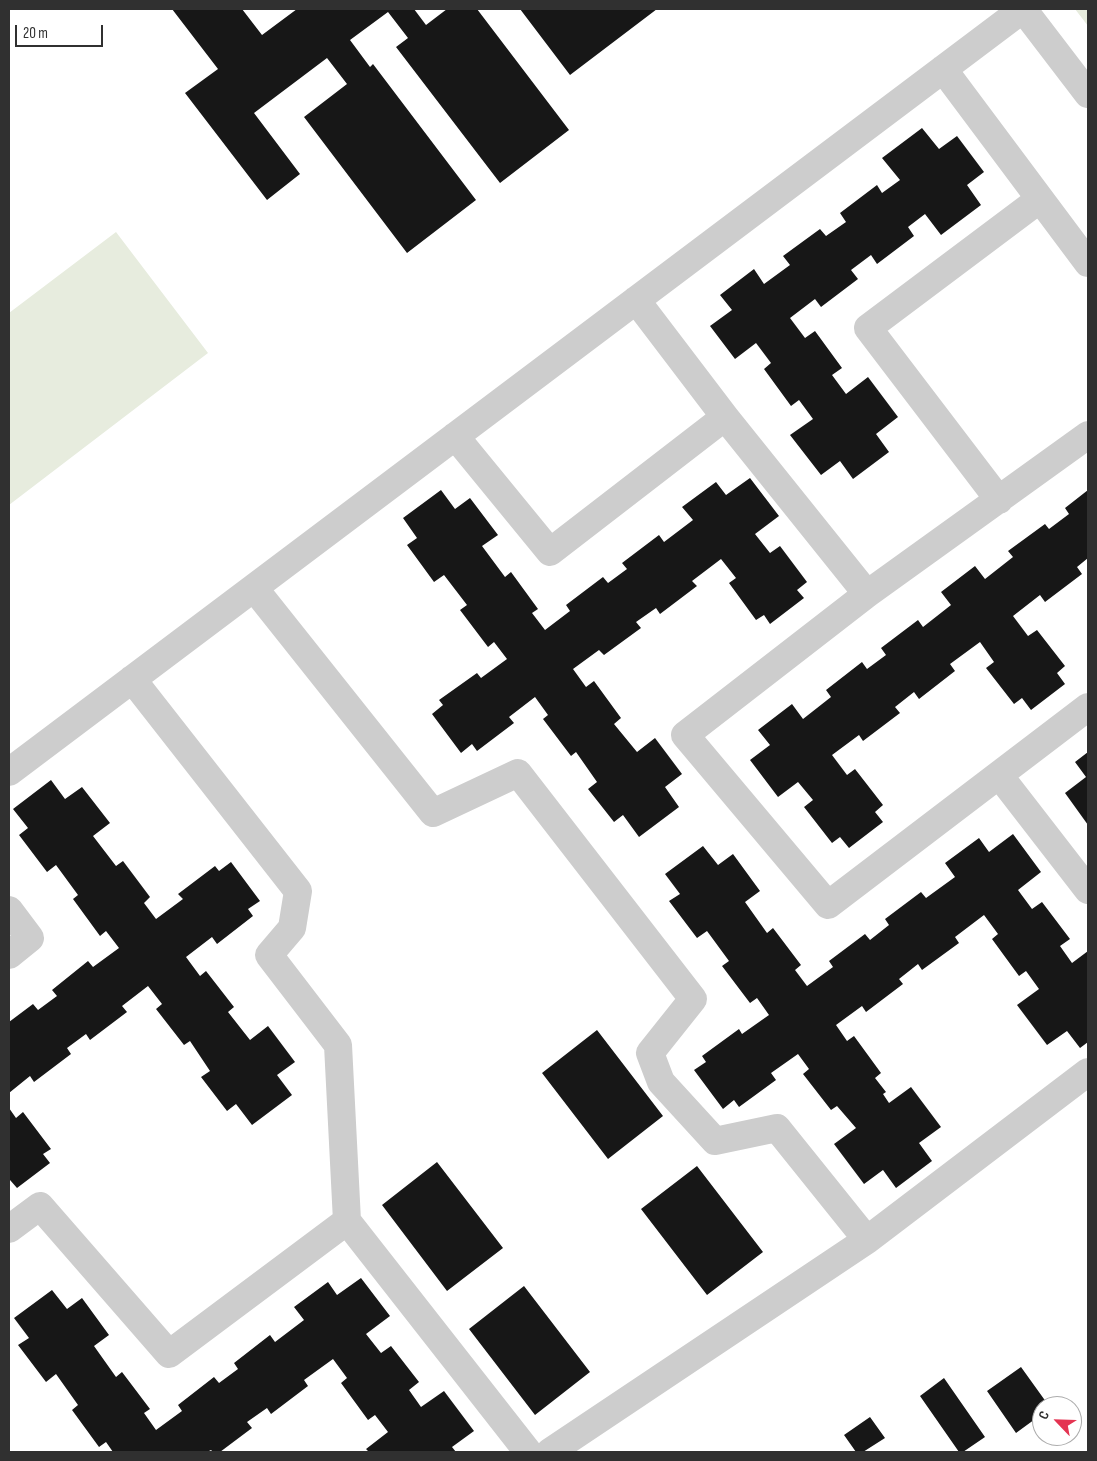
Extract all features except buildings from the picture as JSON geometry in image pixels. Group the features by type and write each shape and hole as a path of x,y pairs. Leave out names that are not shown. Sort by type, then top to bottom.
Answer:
{"street":[{"path":"9,772 1023,9 1088,94"},
{"path":"943,69 1088,263"},
{"path":"998,500 868,328 1040,199"},
{"path":"636,300 725,417 867,594"},
{"path":"455,436 550,552 725,417"},
{"path":"1088,435 867,594 685,735 828,905 1088,706"},
{"path":"254,588 433,813 518,773 692,998 650,1053 661,1082 715,1141 777,1128 867,1240"},
{"path":"132,679 298,891 292,928 269,955 338,1045 347,1221 528,1452"},
{"path":"998,775 1088,890"},
{"path":"9,910 30,938 9,955"},
{"path":"550,1452 867,1240 1088,1072"},
{"path":"9,1229 40,1206 169,1354 347,1221"}],"shaded area":[{"path":"1075,9 1088,9 1088,26"},
{"path":"116,232 208,353 9,505 9,313"}]}
